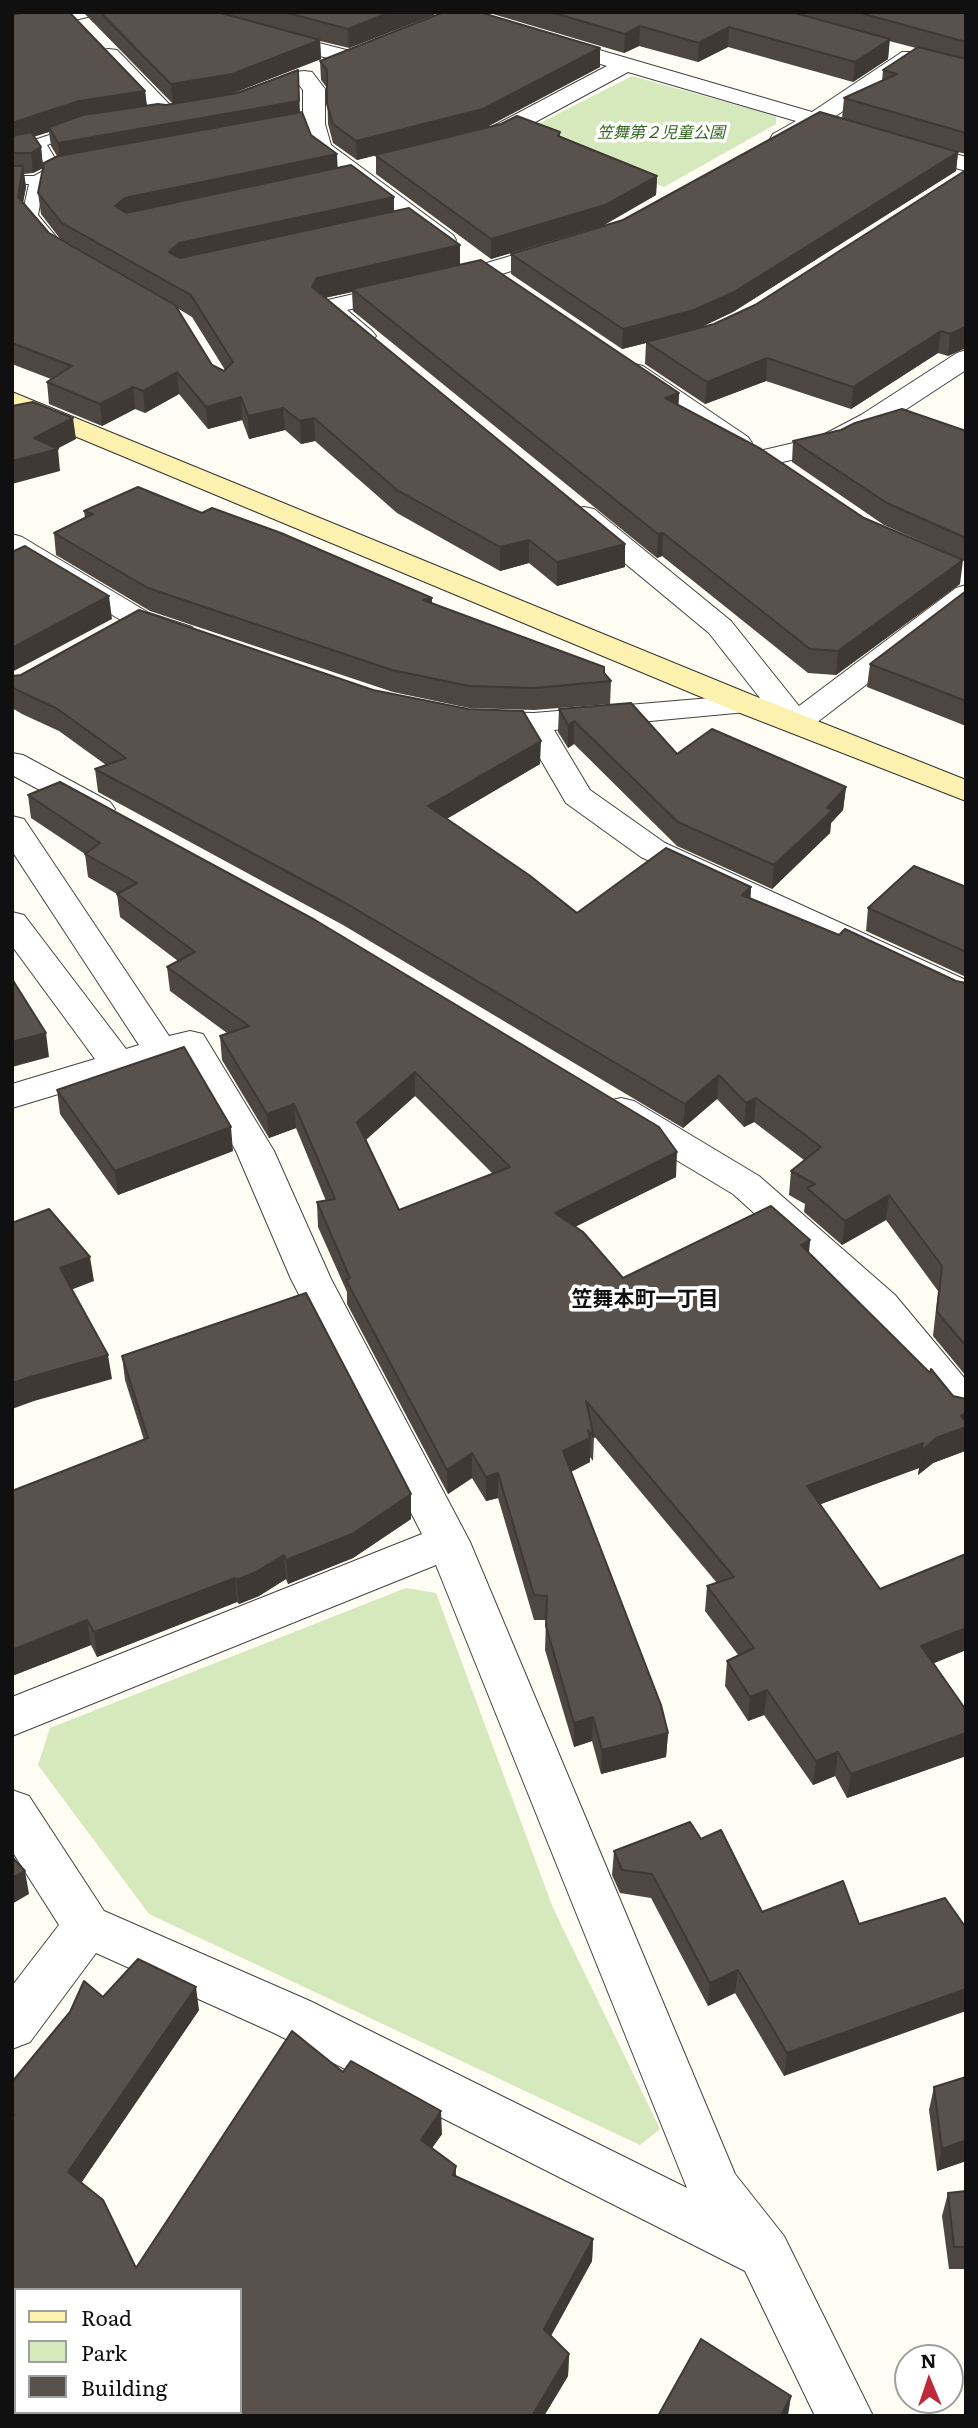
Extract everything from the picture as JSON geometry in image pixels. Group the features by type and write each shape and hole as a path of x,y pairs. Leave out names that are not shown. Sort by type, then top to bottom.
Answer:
{"street":[{"path":"201,12 226,25 350,58"},
{"path":"47,19 78,13 94,40 167,115 227,104"},
{"path":"451,16 853,131"},
{"path":"281,86 374,48"},
{"path":"888,51 932,62"},
{"path":"756,153 815,120 910,57"},
{"path":"453,146 492,136 626,64"},
{"path":"304,77 314,89 307,125 321,148 497,278"},
{"path":"891,142 962,175"},
{"path":"381,350 328,307 497,278 588,240"},
{"path":"642,354 617,361 795,481"},
{"path":"761,459 828,443 870,421 966,358"},
{"path":"21,410 966,791"},
{"path":"561,497 720,626 796,723"},
{"path":"12,543 127,625 204,641"},
{"path":"796,723 962,579"},
{"path":"445,715 469,720 534,722 747,704"},
{"path":"534,722 577,796 653,850 966,994"},
{"path":"12,762 122,821"},
{"path":"12,827 161,1051"},
{"path":"12,922 118,1064"},
{"path":"12,1096 190,1042 255,1152 311,1279 448,1542 715,2191 765,2254 845,2416"},
{"path":"591,1092 746,1185 881,1304 966,1408"},
{"path":"12,1717 448,1542"},
{"path":"12,1810 87,1926 292,2017 765,2254"},
{"path":"12,2026 87,1926"}],"lane":[{"path":"142,119 167,115"},
{"path":"21,148 94,127"},
{"path":"39,143 55,170"},
{"path":"12,180 37,180 55,170 82,165"},
{"path":"37,180 30,216 58,248"},
{"path":"392,226 418,220"}],"green space":[{"name":"笠舞第２児童公園","path":"632,76 776,116 776,124 664,187 526,130"},
{"path":"406,1588 436,1593 553,1908 660,2129 640,2145 149,1914 38,1765 50,1728"}],"building":[{"path":"26,12 69,12 145,91 79,101 12,123 12,15"},
{"path":"100,12 217,12 320,40 232,74 171,84"},
{"path":"284,12 391,12 348,29"},
{"path":"444,12 479,12 600,48 483,109 356,141 333,124 327,104 327,70 320,61"},
{"path":"551,12 791,12 890,39 855,62 729,27 699,43 640,26 625,34"},
{"path":"857,12 966,12 966,42"},
{"path":"918,47 966,59 966,133 844,98 897,74 883,70"},
{"path":"298,70 299,101 58,143 49,127 83,115 238,93"},
{"path":"302,112 311,135 337,154 125,198 115,206 126,213 351,165 394,197 179,243 169,252 180,258 409,208 460,245 317,278 312,287 625,544 557,562 529,540 500,547 397,490 314,418 300,421 283,408 248,416 241,397 206,407 177,372 143,391 133,387 100,404 47,382 72,366 12,343 12,166 23,166 18,197 49,233 175,305 212,365 224,371 233,362 191,295 62,223 38,193 44,163 58,156"},
{"path":"820,112 958,152 734,292 694,310 623,329 511,254 623,220"},
{"path":"517,116 560,132 558,136 657,176 605,205 491,239 375,155 501,124"},
{"path":"31,132 41,147 31,153 12,153 12,136"},
{"path":"966,170 966,327 950,334 941,331 853,387 767,358 707,382 646,342 714,324 755,305"},
{"path":"481,260 679,393 665,398 761,449 864,518 963,560 838,651 810,649 663,533 658,534 352,289"},
{"path":"33,402 73,418 34,438 58,449 12,461 12,406"},
{"path":"902,409 966,431 966,538 887,503 793,441 841,430"},
{"path":"138,487 202,513 212,508 281,533 432,598 423,600 604,667 604,673 611,681 534,688 469,686 392,670 148,588 54,533 93,514 84,511"},
{"path":"25,546 109,596 12,648 12,552"},
{"path":"966,591 966,701 870,664"},
{"path":"139,610 373,690 468,709 523,711 541,741 428,806 529,875 577,913 666,848 751,887 742,895 839,935 845,929 956,981 966,983 966,1346 937,1312 942,1266 889,1195 845,1221 807,1188 815,1184 791,1171 821,1147 756,1098 746,1103 719,1075 685,1104 342,901 95,769 126,758 56,708 12,687 12,676 21,675"},
{"path":"631,703 677,754 712,729 846,787 827,808 833,810 774,865 678,822 574,721 568,725 559,709"},
{"path":"60,782 315,920 659,1127 677,1152 555,1213 583,1232 623,1278 771,1206 810,1240 801,1245 930,1373 931,1369 953,1396 966,1399 966,1412 961,1416 966,1427 936,1438 922,1451 923,1443 807,1486 880,1589 966,1554 966,1628 921,1646 966,1710 966,1733 851,1774 838,1752 816,1761 767,1690 750,1697 727,1661 754,1648 707,1586 734,1577 586,1401 594,1437 588,1430 590,1438 563,1451 661,1705 668,1733 602,1750 593,1717 574,1723 546,1626 547,1596 534,1595 498,1473 486,1477 472,1453 447,1470 346,1280 350,1278 317,1202 335,1199 294,1104 267,1114 220,1036 249,1026 167,967 195,952 117,894 137,883 85,854 100,843 28,795","holes":["415,1072 510,1167 399,1210 357,1122"]},
{"path":"914,866 966,887 966,952 868,908"},
{"path":"12,979 46,1033 12,1042"},
{"path":"184,1047 231,1127 115,1171 57,1090"},
{"path":"49,1209 90,1257 60,1268 108,1355 12,1383 12,1223"},
{"path":"306,1293 411,1494 352,1534 286,1560 284,1555 256,1572 236,1580 235,1578 94,1632 87,1620 12,1650 12,1491 148,1438 122,1356"},
{"path":"690,1822 701,1839 721,1830 762,1912 843,1881 859,1924 945,1898 966,1925 966,1989 787,2053 738,1970 710,1983 652,1874 622,1870 614,1851"},
{"path":"12,1857 25,1871 12,1878"},
{"path":"138,1959 196,1987 68,2172 103,2200 136,2268 292,2031 343,2072 351,2061 441,2111 421,2140 456,2166 453,2175 593,2239 544,2329 569,2354 532,2416 91,2416 242,2414 242,2288 14,2288 14,2297 12,2296 12,2082 70,2012 84,1981 103,1997"},
{"path":"966,2077 966,2140 942,2149 934,2087"},
{"path":"966,2191 966,2247 954,2247 948,2193"},
{"path":"701,2339 791,2396 781,2416 658,2416"}],"district":[{"name":"笠舞本町一丁目","path":"645,1300"}]}
